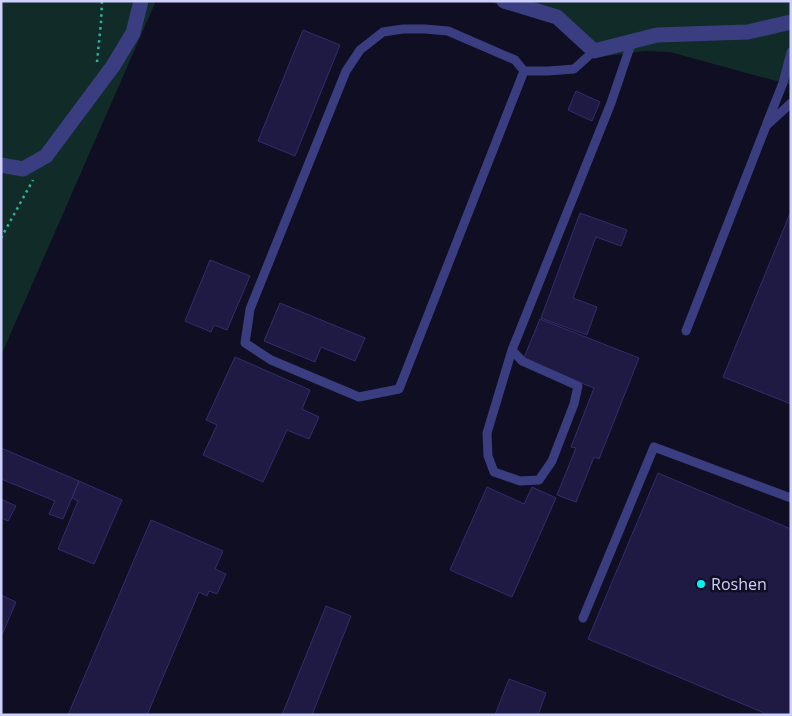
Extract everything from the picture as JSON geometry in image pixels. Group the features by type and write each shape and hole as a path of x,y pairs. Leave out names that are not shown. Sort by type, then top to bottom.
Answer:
{"street":[{"path":"1,165 23,169 46,156 113,66 133,33 142,1"},
{"path":"504,1 557,17 594,51 657,35 748,32 791,22"}],"lane":[{"path":"403,29 448,31 515,60 524,71 399,389 359,397 271,360 245,343 250,309 346,71 360,50 383,32 403,29"},
{"path":"512,350 522,361 578,386 574,404 552,461 539,480 520,481 494,472 488,456 487,433 512,350 611,103 632,42"},
{"path":"524,71 574,69 594,51"},
{"path":"686,331 783,83 791,52"},
{"path":"766,126 791,103"},
{"path":"583,618 654,448 791,498"}],"path":[{"path":"97,62 102,22 102,1"},
{"path":"1,238 33,180"}],"green space":[{"path":"3,1 156,1 1,352 1,16"},
{"path":"487,1 791,1 791,85 670,52 645,51 592,58 554,23"}],"building":[{"path":"303,30 340,45 295,156 258,141"},
{"path":"576,91 600,102 592,121 568,110"},
{"path":"791,211 791,404 723,377"},
{"path":"580,213 627,230 621,246 596,237 573,298 597,307 587,335 541,318"},
{"path":"210,260 250,276 227,330 214,325 211,332 185,321"},
{"path":"280,303 365,338 355,361 321,347 315,362 264,341"},
{"path":"540,319 639,358 599,459 594,457 576,502 557,495 576,448 571,447 594,388 523,360"},
{"path":"235,357 310,390 302,409 319,417 309,439 287,430 263,482 203,455 217,425 206,420"},
{"path":"1,448 79,481 63,519 49,514 55,501 1,479"},
{"name":"Roshen","path":"658,473 791,529 791,715 769,715 588,639"},
{"path":"79,481 122,500 94,564 58,549 78,501 72,498"},
{"path":"487,487 524,504 532,487 556,498 512,597 450,570"},
{"path":"1,499 16,506 8,521 1,518"},
{"path":"151,520 223,551 215,569 226,574 217,594 209,591 207,596 199,592 147,715 68,715"},
{"path":"1,595 16,602 1,637"},
{"path":"326,606 351,616 312,715 282,715"},
{"path":"509,679 546,693 538,715 495,715"}],"place":[{"name":"Roshen","path":"701,584"}]}
